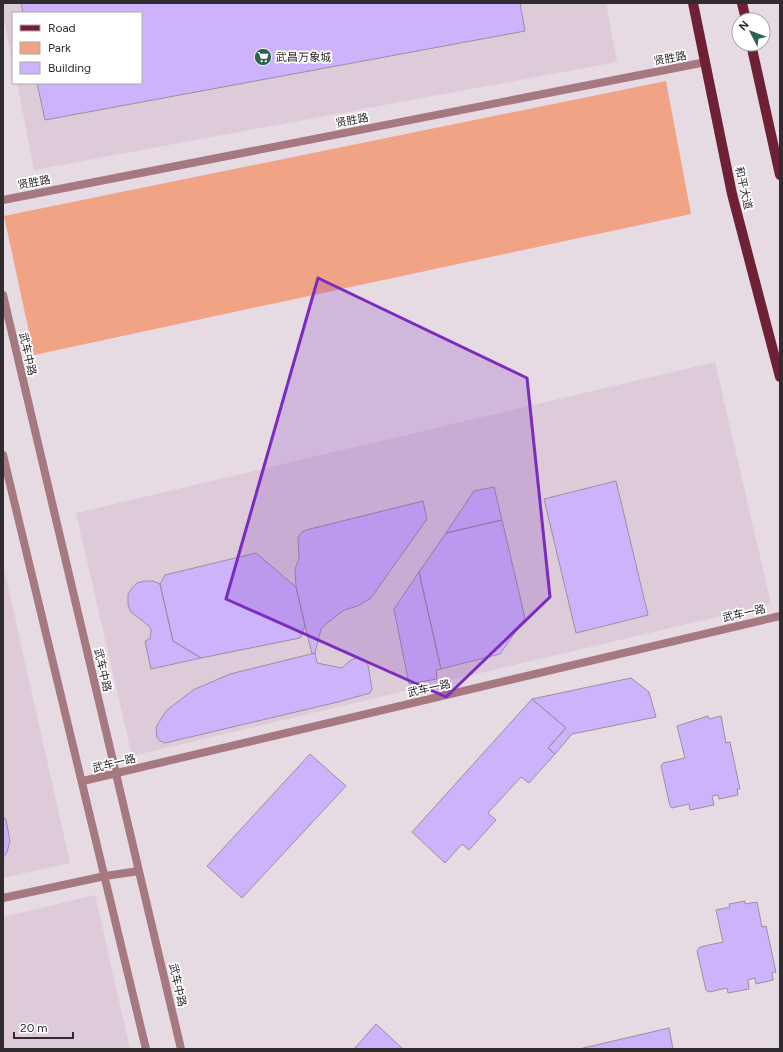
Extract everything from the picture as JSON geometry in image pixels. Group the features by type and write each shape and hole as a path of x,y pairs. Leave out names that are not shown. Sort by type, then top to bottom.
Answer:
{"main road":[{"name":"和平大道","path":"693,3 732,194 780,377"},
{"path":"753,52 780,170"}],"street":[{"name":"贤胜路","path":"3,200 706,62"},
{"name":"武车中路","path":"3,295 182,1049"},
{"path":"3,455 83,782 146,1049"},
{"name":"武车一路","path":"83,782 780,616"},
{"path":"3,898 105,876 139,871"}],"highlighted area":[{"path":"318,278 527,378 550,597 446,697 226,599"}],"shaded area":[{"name":"武昌万象城","path":"3,3 606,3 617,62 34,170 17,84 142,84 142,12 12,12 12,60 3,15"},
{"path":"715,362 771,604 132,756 76,513"},
{"path":"3,564 70,863 3,878"},
{"path":"95,895 130,1049 3,1049 3,917"}],"green space":[{"path":"666,81 691,214 34,355 4,216"}],"building":[{"name":"武昌万象城","path":"21,3 520,3 525,31 45,120 37,84 142,84 142,12 23,12"},
{"path":"616,481 648,615 576,633 544,499"},
{"path":"494,487 502,520 446,533 474,491"},
{"path":"423,501 427,519 371,598 358,606 344,610 326,624 321,629 315,653 312,654 296,587 295,569 299,559 298,538 301,533 306,530"},
{"path":"502,520 525,618 500,654 441,669 419,572 446,533"},
{"path":"256,553 296,587 305,626 300,638 201,658 173,641 160,584 165,575"},
{"path":"419,572 441,669 436,670 437,679 409,684 394,609"},
{"path":"153,581 160,584 173,641 201,658 151,669 145,641 150,639 151,630 149,626 131,612 128,605 128,594 132,588 137,583"},
{"path":"315,653 317,663 342,668 351,660 356,658 365,661 368,665 372,689 370,693 165,743 157,738 156,727 166,711 193,690 230,674"},
{"path":"631,678 649,692 656,717 572,734 555,754 548,748 566,728 532,699"},
{"path":"532,699 566,728 548,748 555,754 529,783 521,777 488,813 496,820 469,850 462,844 445,863 412,832"},
{"path":"708,716 709,719 721,716 726,743 730,742 740,789 737,789 738,795 719,799 718,795 712,796 714,805 690,810 689,804 672,808 670,806 661,766 663,763 685,758 677,726"},
{"path":"310,754 346,786 242,898 207,866"},
{"path":"3,816 6,820 10,841 7,852 3,858"},
{"path":"745,901 745,904 757,902 762,927 766,926 776,972 772,973 773,980 756,984 755,978 748,980 749,989 728,993 727,988 709,992 706,990 697,951 700,947 723,942 716,910 730,907 729,904"},
{"path":"376,1024 403,1049 354,1049"},
{"path":"669,1028 673,1049 579,1049"}],"place":[{"name":"武昌万象城","path":"263,57"}]}
